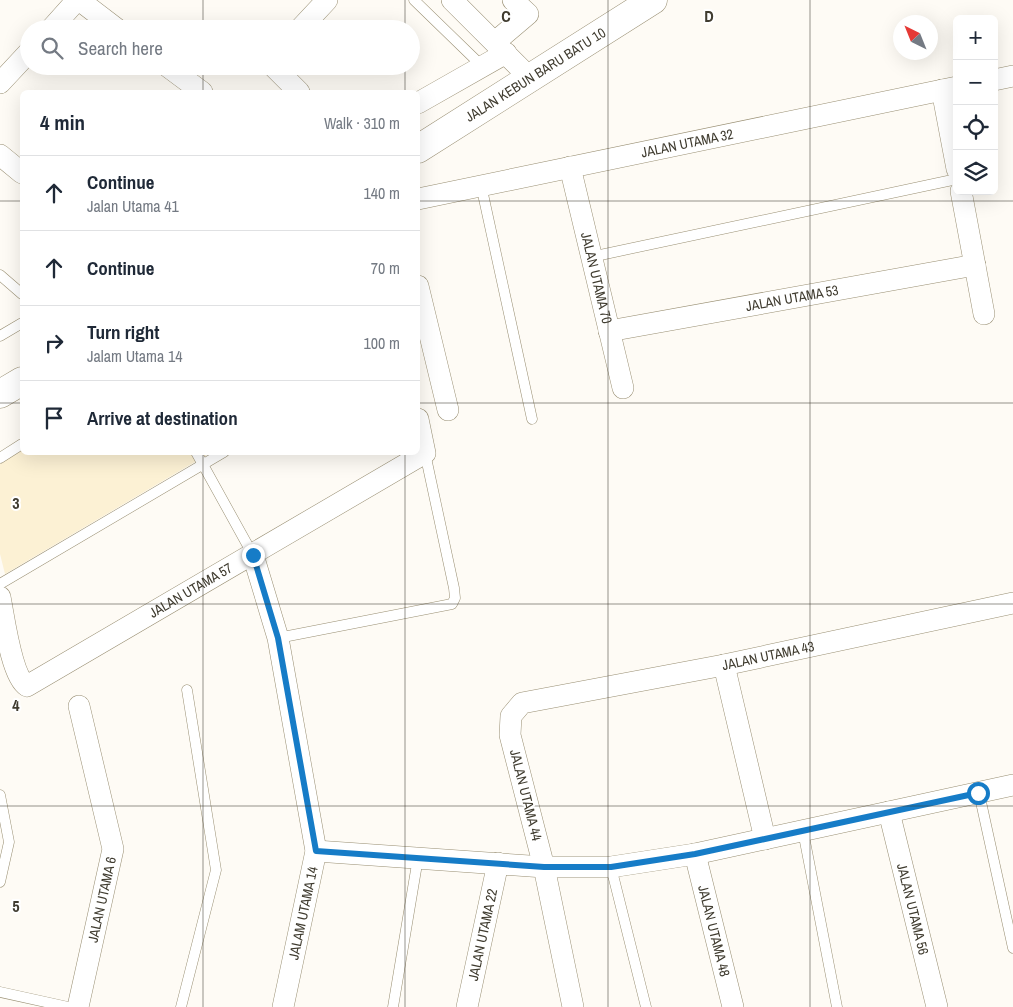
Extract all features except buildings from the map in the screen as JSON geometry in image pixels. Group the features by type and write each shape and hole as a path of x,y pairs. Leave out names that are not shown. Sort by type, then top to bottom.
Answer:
{"street":[{"path":"59,20 78,0 105,20"},
{"path":"308,20 327,0"},
{"path":"452,0 530,78"},
{"path":"420,102 482,66 500,47 528,14 513,0"},
{"name":"JALAN KEBUN BARU BATU 10","path":"420,148 653,0"},
{"path":"0,83 20,62"},
{"path":"179,75 199,90"},
{"path":"282,75 297,90"},
{"path":"998,79 1013,76"},
{"path":"949,89 955,150"},
{"name":"JALAN UTAMA 32","path":"420,199 949,89"},
{"path":"0,155 20,171"},
{"name":"JALAN UTAMA 70","path":"570,167 623,388"},
{"path":"962,195 984,314"},
{"name":"JALAN UTAMA 53","path":"609,331 975,265"},
{"path":"420,294 448,410"},
{"path":"0,394 20,382"},
{"path":"420,429 425,453"},
{"name":"JALAN UTAMA 57","path":"0,597 15,669 22,682 27,686 425,453"},
{"name":"JALAM UTAMA 14","path":"253,555 278,638 316,851 283,1007"},
{"name":"JALAN UTAMA 43","path":"522,703 724,665 1013,603"},
{"path":"724,665 765,839"},
{"name":"JALAN UTAMA 44","path":"522,703 511,716 510,735 544,867 573,1007"},
{"name":"JALAN UTAMA 6","path":"78,1007 114,849 79,706"},
{"path":"316,851 544,867 611,867 695,854 1013,785"},
{"name":"JALAN UTAMA 56","path":"889,812 937,1007"},
{"name":"JALAN UTAMA 48","path":"695,854 733,1007"},
{"name":"JALAN UTAMA 22","path":"467,1007 498,864"}],"lane":[{"path":"414,0 482,66"},
{"path":"591,257 953,179"},
{"path":"481,185 532,419"},
{"path":"0,275 20,292"},
{"path":"0,336 20,324"},
{"path":"0,458 20,445"},
{"path":"278,638 452,604 455,598 454,588 425,453"},
{"path":"198,455 253,555"},
{"path":"0,584 219,455"},
{"path":"181,1007 216,870 187,690"},
{"path":"978,793 1013,948"},
{"path":"0,795 9,842 0,882"},
{"path":"803,831 837,1007"},
{"path":"394,1007 418,858"},
{"path":"611,867 646,1007"},
{"path":"0,992 68,1007"}],"shaded area":[{"path":"20,451 20,455 207,455 5,574 0,554 0,464"}],"route":[{"path":"253,555 278,638 316,851 544,867 611,867 695,854 978,793"}]}
